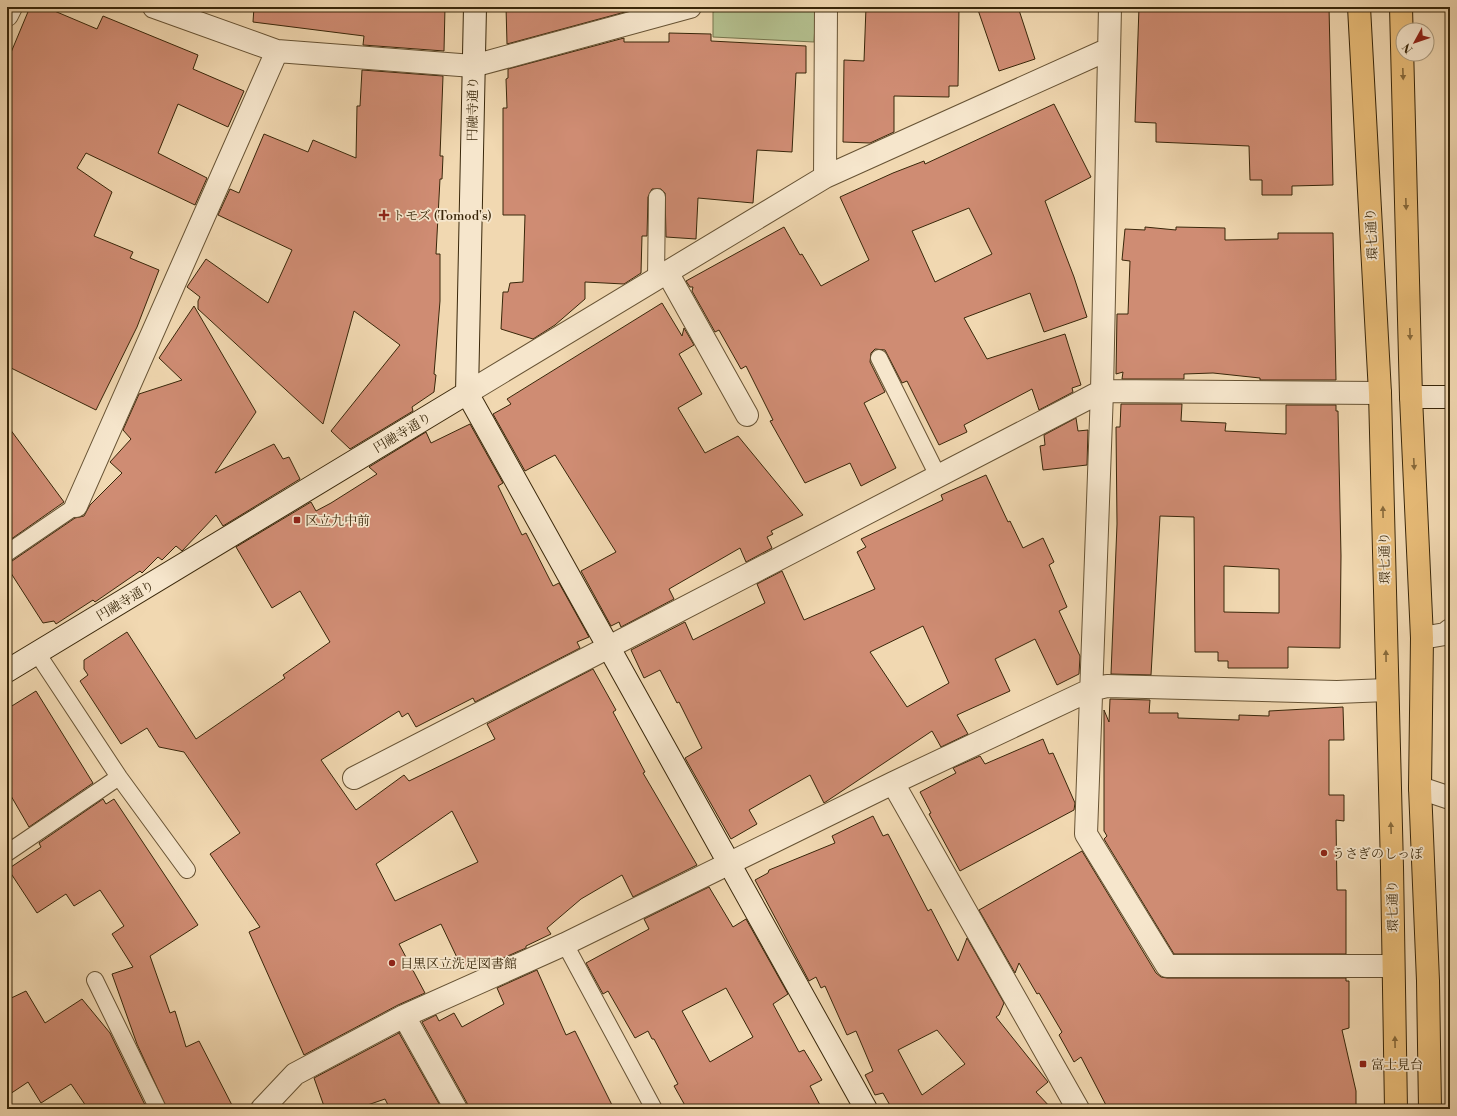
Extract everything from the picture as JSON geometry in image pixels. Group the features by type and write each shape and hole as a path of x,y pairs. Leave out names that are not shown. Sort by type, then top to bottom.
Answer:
{"main road":[{"name":"環七通り","path":"1359,7 1380,392 1396,1109"},
{"path":"1401,7 1411,397 1422,638 1420,788 1428,981 1430,1109"}],"street":[{"path":"7,15 11,7"},
{"path":"154,7 278,51 473,66 690,7"},
{"name":"円融寺通り","path":"10,663 37,653 467,393 475,7"},
{"path":"824,177 826,7"},
{"path":"1110,7 1102,391 1090,690 1086,834 1167,966 1393,966"},
{"path":"866,1109 728,864 467,393 824,177 1109,50"},
{"path":"76,506 278,51"},
{"path":"662,275 747,414"},
{"path":"354,778 1102,391 1380,392"},
{"path":"1411,397 1450,398"},
{"path":"1422,638 1445,634 1450,630"},
{"path":"262,1109 295,1074 404,1016 565,944 893,783 1090,690 1106,686 1336,692 1387,690"},
{"path":"893,783 1078,1109"},
{"path":"1420,788 1450,798"},
{"path":"404,1016 456,1109"}],"lane":[{"path":"657,197 662,275"},
{"path":"879,358 938,476"},
{"path":"7,553 76,506"},
{"path":"37,653 119,777 187,870"},
{"path":"7,854 119,777"},
{"path":"565,944 654,1109"},
{"path":"95,980 158,1109"}],"green space":[{"path":"730,7 816,7 814,42 713,37 713,12"}],"building":[{"path":"30,7 45,7 97,29 103,16 198,55 193,69 244,91 228,127 178,104 158,153 207,178 195,205 86,153 77,168 112,192 94,236 133,252 130,258 159,270 137,327 96,410 7,366 7,62"},
{"path":"254,7 445,7 444,51 363,45 364,36 253,22"},
{"path":"506,7 625,7 625,12 507,44"},
{"path":"866,7 959,7 958,86 949,86 949,97 894,96 894,132 870,143 843,142 844,60 864,61"},
{"path":"977,7 1018,7 1035,59 999,71"},
{"path":"1139,7 1329,7 1333,185 1292,186 1292,195 1262,195 1262,180 1250,180 1249,146 1156,142 1156,123 1135,122"},
{"path":"669,33 711,34 711,41 806,46 806,73 796,73 792,152 757,150 753,203 698,198 696,239 666,237 665,193 661,189 652,189 648,197 647,236 642,236 641,273 624,284 585,282 585,299 555,325 533,339 501,329 503,292 508,292 510,283 523,282 525,215 503,215 503,108 507,108 506,79 508,78 508,69 624,38 624,42 669,42"},
{"path":"362,70 443,76 440,156 443,156 442,179 440,179 436,254 440,254 440,301 434,392 412,407 413,411 350,449 331,431 400,345 354,311 323,424 198,309 198,301 200,297 187,287 206,259 268,303 292,250 218,215 230,189 239,193 264,134 308,152 313,140 356,158 357,106 360,106"},
{"path":"1054,104 1091,177 1045,201 1074,277 1087,317 1044,332 1030,293 964,318 987,359 1065,334 1081,385 1072,388 1073,392 1039,410 1032,389 964,425 967,432 939,445 907,381 902,383 885,350 875,349 871,353 870,362 885,392 864,403 896,468 861,486 850,463 805,483 770,421 773,420 746,366 741,369 719,330 715,332 692,291 693,287 690,287 686,281 784,227 800,255 802,254 821,286 869,260 840,197 893,173 924,161 925,164","holes":["969,208 992,254 935,282 912,231"]},
{"path":"1145,227 1176,230 1176,227 1225,228 1225,240 1278,239 1278,233 1333,233 1336,380 1260,380 1260,378 1213,373 1184,374 1184,379 1122,379 1123,372 1116,374 1117,314 1128,314 1130,261 1122,260 1125,229 1145,230"},
{"path":"662,303 682,336 684,328 694,345 679,354 702,394 678,408 705,453 738,436 803,515 771,531 773,534 767,537 772,548 746,562 740,548 669,589 674,599 621,627 619,622 611,626 581,571 616,552 555,455 525,471 493,414 511,404 507,399"},
{"path":"194,306 256,412 215,473 274,444 283,459 289,457 300,479 223,526 216,515 182,551 176,546 162,560 158,557 142,573 140,571 95,602 93,600 56,624 54,621 43,623 7,567 7,562 12,561 75,518 84,516 90,505 122,473 110,462 131,439 123,430 139,394 182,380 159,358"},
{"path":"1121,404 1182,404 1181,421 1226,423 1225,431 1286,434 1286,405 1336,405 1336,411 1338,411 1341,556 1340,648 1288,647 1288,668 1228,668 1228,661 1218,661 1218,652 1195,652 1194,517 1160,516 1151,675 1111,674 1117,524 1116,427 1120,427","holes":["1224,566 1279,569 1279,613 1224,612"]},
{"path":"1076,418 1078,431 1088,430 1087,465 1043,470 1040,446 1045,445 1044,435"},
{"path":"470,424 503,483 498,486 522,535 526,533 553,586 559,583 589,637 577,642 580,648 475,702 473,698 416,727 408,713 402,717 399,711 321,760 356,810 404,775 409,781 495,739 487,724 593,669 616,710 613,712 645,772 643,773 697,865 633,897 622,875 581,899 547,928 551,934 526,946 526,948 487,965 483,958 462,968 441,924 399,944 425,993 398,1005 304,1055 249,932 260,927 210,854 240,833 184,752 159,747 147,728 121,744 80,681 88,675 84,669 84,660 127,632 196,739 285,678 283,675 330,642 300,591 272,608 236,547 311,502 316,511 331,503 377,474 369,467 426,432 431,443","holes":["452,811 478,862 395,901 376,864"]},
{"path":"7,425 64,502 7,542"},
{"path":"986,475 1008,522 1010,521 1023,548 1043,538 1054,562 1049,565 1067,607 1059,611 1080,656 1079,674 1057,685 1035,639 995,659 1010,691 957,715 968,734 941,747 932,731 824,803 810,775 749,810 757,824 731,839 685,758 702,748 679,702 677,703 660,670 644,678 631,650 685,622 693,640 765,603 757,584 782,571 804,620 875,589 857,552 866,547 861,539 943,500 941,495","holes":["923,626 949,683 907,707 870,652"]},
{"path":"36,691 93,783 29,827 7,789 7,709"},
{"path":"1110,699 1150,700 1149,713 1178,713 1178,718 1239,720 1239,715 1269,716 1269,711 1343,707 1344,740 1329,740 1329,795 1344,795 1344,821 1336,820 1337,890 1346,890 1346,954 1174,954 1104,839 1107,836 1104,831 1104,710 1109,722"},
{"path":"1043,739 1049,754 1053,753 1075,803 1074,810 960,871 929,814 931,813 920,792 956,773 953,768 980,756 985,764"},
{"path":"103,799 106,804 114,799 198,925 150,956 170,1013 175,1011 186,1047 199,1041 234,1109 167,1109 137,1044 112,974 133,967 112,934 124,926 100,890 74,906 66,894 37,913 8,869 41,847 39,843"},
{"path":"873,816 883,836 888,834 928,911 931,909 958,961 967,938 1004,1003 999,1015 996,1017 1048,1082 1036,1092 1052,1109 892,1109 883,1093 875,1095 865,1075 873,1071 856,1031 847,1035 825,986 821,988 816,977 809,981 755,880 768,873 769,870 835,843 832,836","holes":["937,1030 965,1064 922,1095 898,1050"]},
{"path":"1082,851 1156,973 1161,977 1346,978 1346,981 1349,981 1349,1028 1342,1030 1356,1091 1356,1109 1108,1109 1081,1057 1074,1062 1059,1035 1062,1032 1039,993 1037,994 1019,963 1015,973 979,910"},
{"path":"709,887 733,927 746,919 788,994 773,1004 799,1052 804,1050 822,1080 810,1086 822,1109 687,1109 674,1086 678,1084 654,1039 652,1039 648,1031 635,1038 608,991 603,994 586,963 649,929 644,919","holes":["726,988 753,1037 710,1062 682,1011"]},
{"path":"537,970 566,1035 575,1031 614,1109 468,1109 467,1103 422,1022 436,1015 439,1021 454,1013 462,1027 504,1004 497,988"},
{"path":"26,991 45,1023 82,999 110,1033 147,1109 88,1109 71,1084 41,1103 28,1082 7,1096 7,1000"},
{"path":"399,1033 442,1109 390,1109 385,1099 356,1109 325,1109 314,1078"}],"place":[{"name":"トモズ (Tomod's)","path":"384,215"},
{"name":"区立九中前","path":"297,520"},
{"name":"うさぎのしっぽ","path":"1324,853"},
{"name":"目黒区立洗足図書館","path":"392,963"},
{"name":"富士見台","path":"1363,1064"}]}
